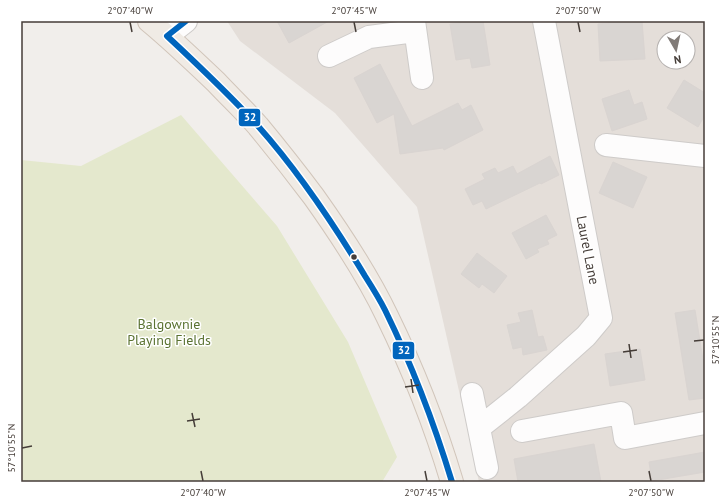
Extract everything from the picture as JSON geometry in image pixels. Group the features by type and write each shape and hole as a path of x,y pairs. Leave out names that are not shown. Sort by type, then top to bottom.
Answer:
{"main road":[{"path":"149,21 167,36 257,125 300,178 346,243 387,314 433,423 452,482"}],"street":[{"path":"167,36 186,21"},
{"name":"Laurel Lane","path":"479,428 518,397 586,336 601,318 544,21"},
{"path":"329,56 369,37 414,26 422,78"},
{"path":"606,145 705,156"},
{"path":"472,394 487,468"},
{"path":"522,431 621,413 625,438 705,423"}],"shaded area":[{"path":"227,21 705,21 705,482 479,482 417,207 335,113 240,41"}],"green space":[{"name":"Balgownie Playing Fields","path":"181,115 277,226 348,342 397,457 382,482 21,482 21,160 81,166"}],"building":[{"path":"277,21 329,21 289,43"},
{"path":"483,21 490,65 472,68 470,58 456,60 450,24"},
{"path":"609,21 642,21 645,59 600,61 598,24 609,23"},
{"path":"380,64 412,126 458,103 462,110 471,105 483,130 444,150 443,148 400,154 394,114 377,123 354,78"},
{"path":"684,80 705,93 705,115 698,127 667,108"},
{"path":"629,90 634,105 642,102 647,119 612,131 602,99"},
{"path":"550,156 559,175 486,209 482,201 473,205 465,189 485,179 482,174 495,168 498,173 513,166 517,174"},
{"path":"613,162 647,177 633,208 599,193"},
{"path":"546,215 557,235 547,240 549,244 537,249 539,252 526,259 512,233"},
{"path":"477,253 507,276 494,293 482,284 479,288 461,274"},
{"path":"532,310 538,337 543,336 547,350 523,355 522,347 513,349 507,325 521,322 518,313"},
{"path":"695,310 703,360 705,360 705,398 689,400 675,313"},
{"path":"640,349 645,380 610,386 605,354"},
{"path":"594,444 601,482 518,482 514,459"},
{"path":"705,452 705,472 652,481 649,462"}],"transit line":[{"name":"32","path":"186,21 167,36 236,103 288,161 328,217 378,297 395,331 413,373 438,438 452,482"}]}
